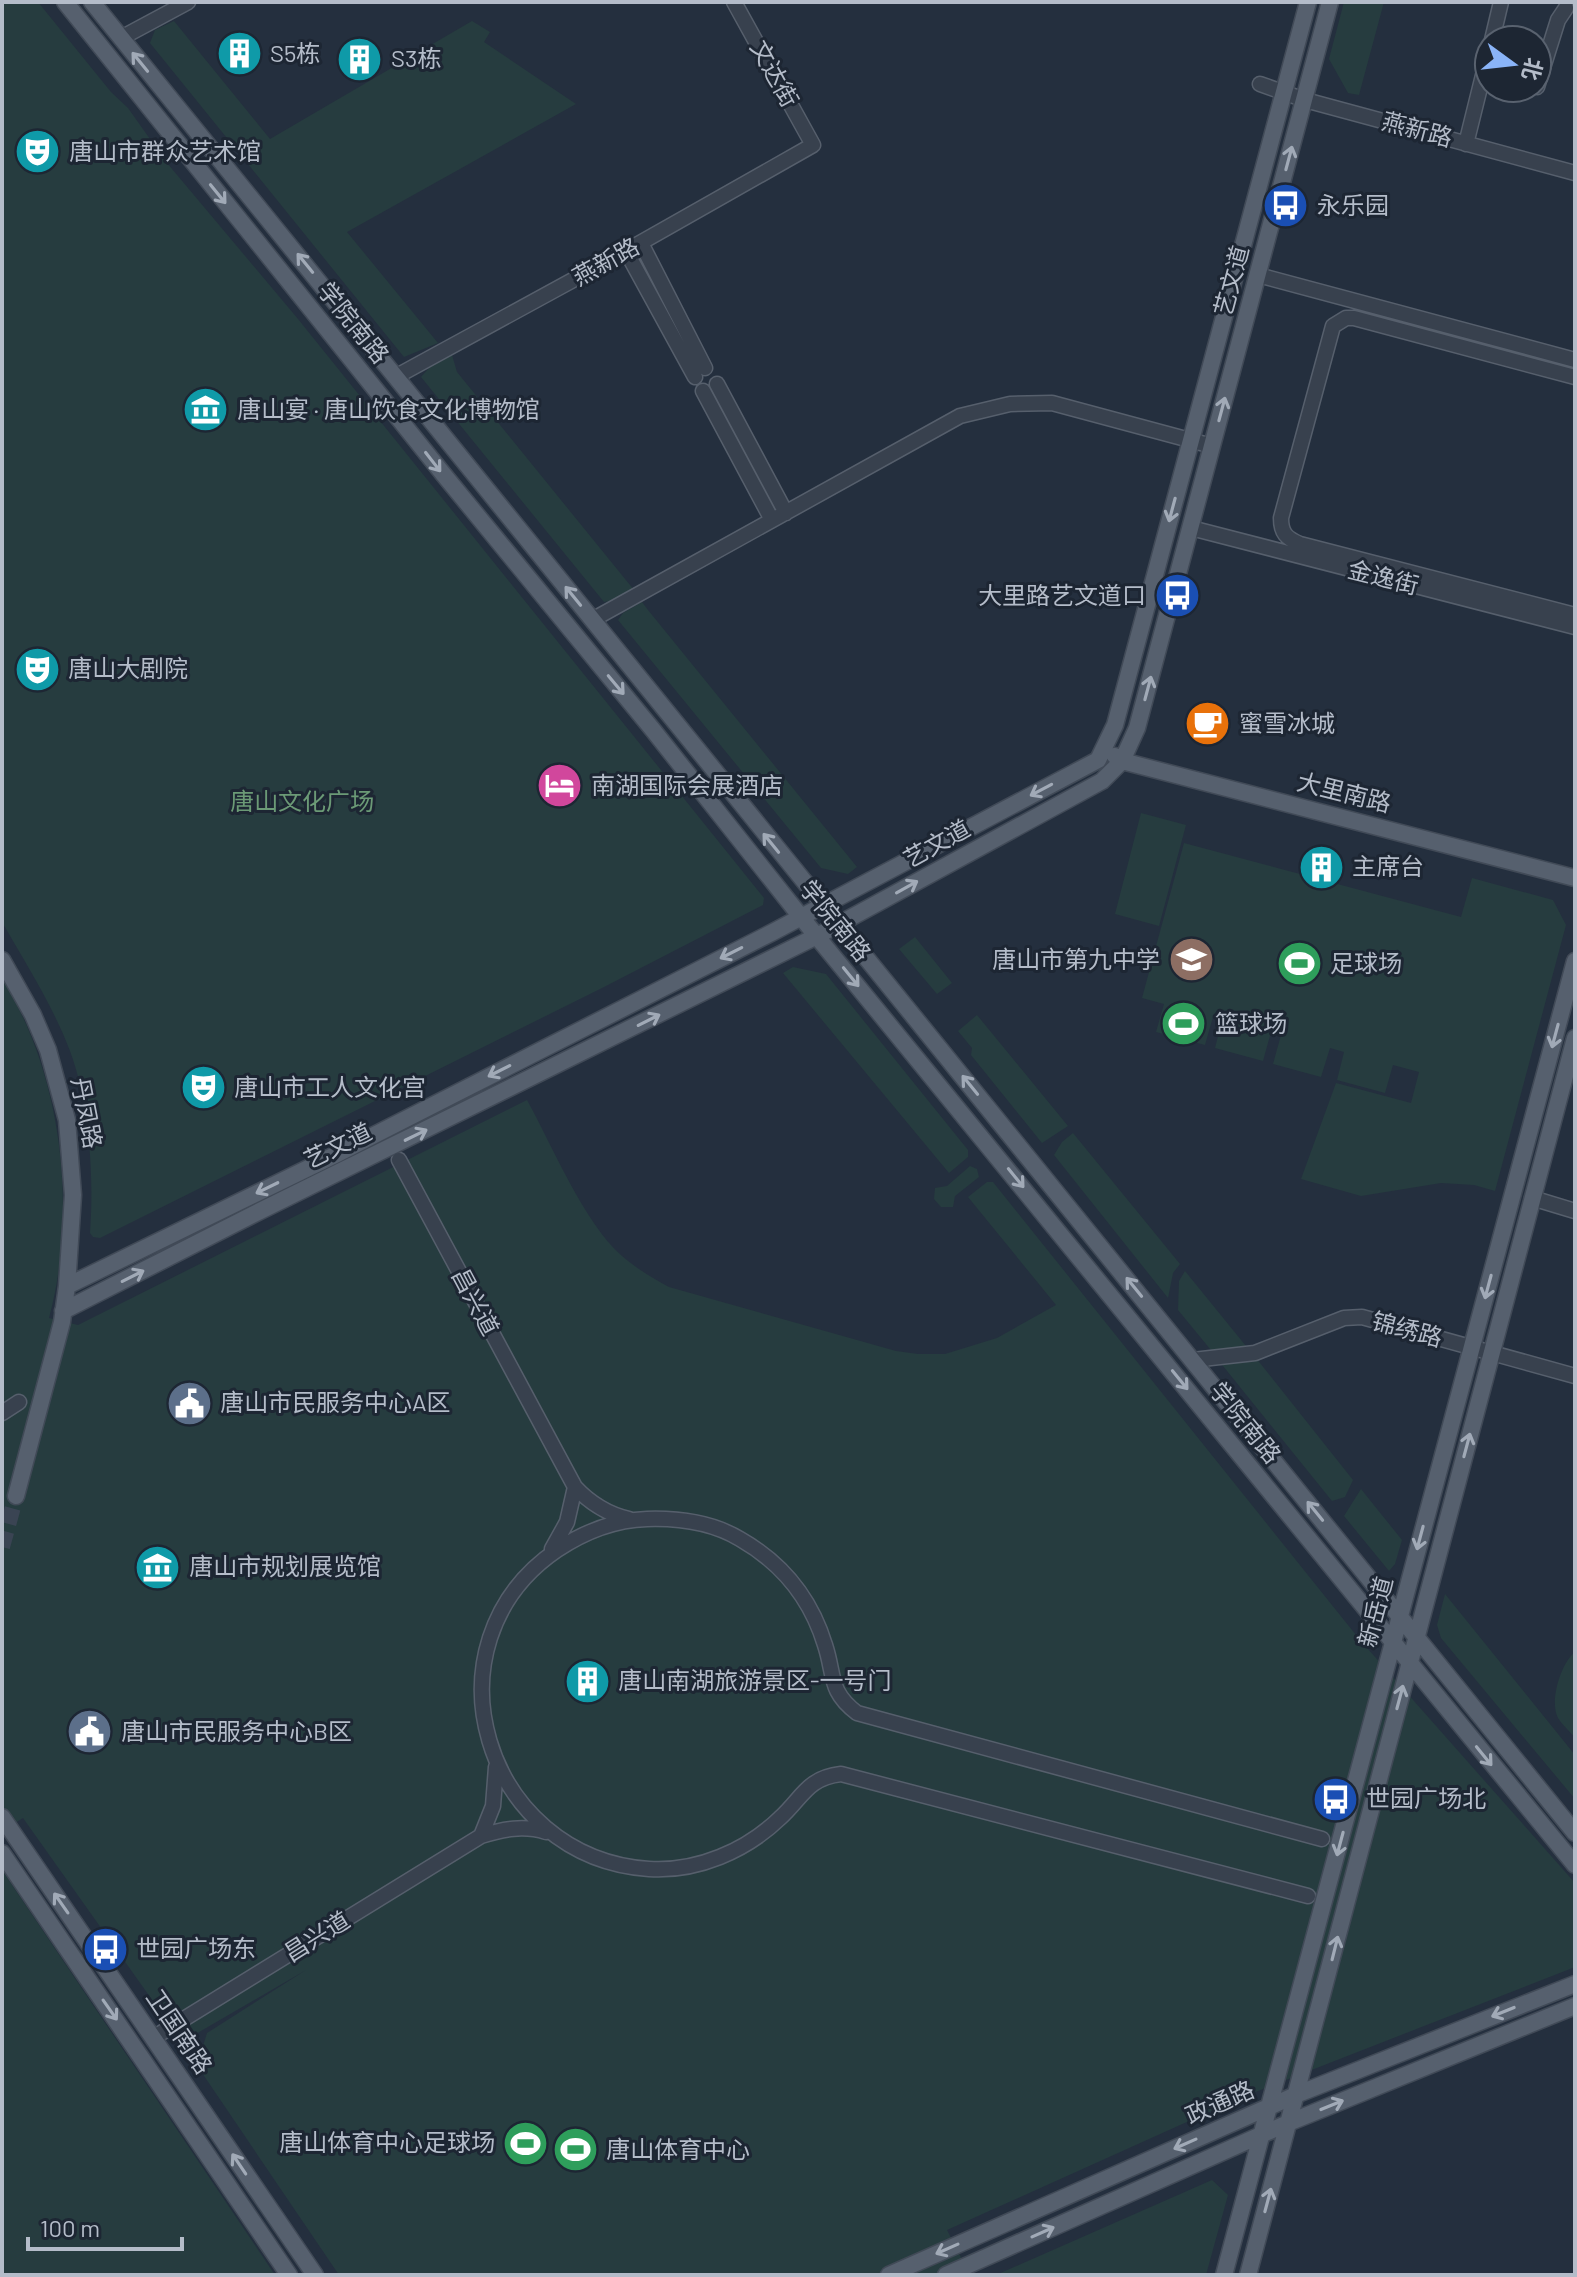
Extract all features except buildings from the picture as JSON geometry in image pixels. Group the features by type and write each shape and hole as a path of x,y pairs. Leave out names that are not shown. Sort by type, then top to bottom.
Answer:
{"main road":[{"name":"学院南路","path":"65,2 801,917 1575,1865"},
{"name":"学院南路","path":"92,2 1575,1833"},
{"name":"艺文道","path":"67,1286 379,1133 801,917 1098,760 1115,725 1308,2"},
{"name":"艺文道","path":"63,1311 394,1154 817,936 1102,781 1122,761 1137,728 1330,2"},
{"name":"大里南路","path":"1104,748 1122,761 1575,878"},
{"name":"丹凤路","path":"2,960 33,1015 48,1050 67,1120 73,1195 67,1286 63,1311 12,1495 57,1313 67,1286"},
{"name":"新岳道","path":"1224,2275 1575,961"},
{"name":"新岳道","path":"1248,2275 1575,1038"},
{"path":"379,1133 394,1154"},
{"name":"卫国南路","path":"2,1817 315,2275"},
{"name":"卫国南路","path":"2,1853 289,2275"},
{"name":"政通路","path":"889,2275 1298,2094 1575,1984"},
{"name":"政通路","path":"946,2275 1288,2123 1575,2006"},
{"path":"136,2048 153,2038"},
{"path":"982,2234 996,2253"}],"street":[{"path":"121,38 188,2"},
{"name":"文达街","path":"734,2 813,145"},
{"path":"1496,24 1501,2"},
{"path":"1553,36 1558,20 1568,9"},
{"name":"燕新路","path":"1260,84 1305,100 1575,173"},
{"path":"1466,144 1476,104"},
{"name":"燕新路","path":"397,376 813,145"},
{"path":"641,243 700,372 696,386 703,391 779,516"},
{"path":"626,251 700,372"},
{"path":"1258,275 1575,360"},
{"path":"1575,377 1354,318 1338,321 1333,326 1281,518 1281,528 1288,539 1300,544 1575,615"},
{"path":"700,372 716,373 717,384 779,516"},
{"path":"703,391 713,389 717,384"},
{"path":"592,620 960,416 1010,404 1052,403 1212,446"},
{"name":"金逸街","path":"1191,528 1575,627"},
{"name":"昌兴道","path":"394,1154 575,1487"},
{"path":"1532,1198 1575,1211"},
{"name":"锦绣路","path":"1193,1360 1255,1353 1344,1318 1362,1317 1575,1376"},
{"path":"2,1413 19,1402"},
{"path":"575,1487 584,1497 612,1515 633,1520"},
{"path":"575,1487 567,1522 546,1558 520,1585 506,1606 487,1652 482,1689 485,1727 496,1763 510,1790 528,1813 550,1833 581,1852 615,1864 651,1869 686,1867 721,1857 753,1840 781,1817 804,1789 830,1775 855,1776 1308,1896"},
{"path":"546,1558 587,1533 633,1520 669,1518 704,1524 738,1537 768,1557 794,1583 813,1613 826,1647 832,1683 848,1706 870,1718 1322,1839"},
{"path":"481,1836 493,1806 496,1763"},
{"path":"481,1836 498,1830 532,1828 550,1833"},
{"name":"昌兴道","path":"153,2038 481,1836"}],"green space":[{"name":"唐山文化广场","path":"2,2 38,2 111,92 128,108 167,163 298,319 764,898 763,905 604,987 100,1238 90,1233 89,1141 77,1072 56,1018 2,922"},
{"path":"1344,2 1384,2 1359,95 1348,93 1329,59"},
{"path":"174,21 270,139 472,21 490,32 484,42 576,104 347,232 438,343 404,357 150,43 155,30"},
{"path":"452,355 457,372 634,590 604,602 421,377 429,368"},
{"path":"642,602 857,867 848,874 821,868 618,620 623,613"},
{"path":"1141,813 1186,825 1159,926 1115,914"},
{"path":"1184,843 1461,917 1472,878 1553,900 1566,925 1495,1191 1474,1185 1441,1183 1361,1196 1301,1179 1336,1083 1411,1103 1419,1072 1393,1065 1385,1093 1337,1080 1344,1052 1330,1048 1321,1077 1273,1064 1281,1035 1271,1032 1263,1061 1215,1048 1222,1020 1213,1017 1205,1045 1156,1032 1164,1004 1142,998"},
{"path":"915,937 952,983 937,994 899,949"},
{"path":"793,967 826,974 968,1150 968,1157 949,1173 783,973"},
{"path":"2,979 39,1057 59,1144 63,1189 62,1233 58,1277 49,1318 78,1325 527,1100 595,1224 622,1256 650,1276 669,1287 896,1351 945,1354 997,1338 1056,1305 968,1197 987,1182 993,1182 1360,1640 1575,1883 1575,1967 1240,2098 947,2230 970,2275 339,2275 200,2070 199,2059 207,2033 306,1970 182,2042 23,1818 2,1831"},
{"path":"977,1015 1068,1126 1042,1143 971,1055 972,1048 958,1031"},
{"path":"1073,1133 1180,1264 1173,1273 1168,1298 1054,1155 1062,1142"},
{"path":"970,1166 977,1169 979,1177 955,1196 953,1207 941,1207 934,1199 935,1188 947,1186"},
{"path":"1185,1271 1250,1351 1215,1355 1178,1310 1179,1281"},
{"path":"1256,1358 1353,1480 1345,1497 1332,1501 1219,1361"},
{"path":"1361,1489 1402,1540 1395,1564 1389,1571 1344,1516"},
{"path":"1445,1594 1575,1755 1575,1799 1441,1638 1437,1625"},
{"path":"1575,1652 1575,1738 1558,1718 1555,1702 1561,1673"},
{"path":"2,1870 275,2275 2,2275"},
{"path":"1212,2180 1228,2195 1206,2275 996,2275"}],"tunnel":[{"path":"2,1547 16,1496"}],"place":[{"name":"S5栋","path":"239,54"},
{"name":"S3栋","path":"360,59"},
{"name":"唐山市群众艺术馆","path":"38,152"},
{"name":"永乐园","path":"1286,206"},
{"name":"唐山宴 · 唐山饮食文化博物馆","path":"206,410"},
{"name":"大里路艺文道口","path":"1177,596"},
{"name":"唐山大剧院","path":"37,669"},
{"name":"蜜雪冰城","path":"1208,724"},
{"name":"南湖国际会展酒店","path":"560,786"},
{"name":"主席台","path":"1321,867"},
{"name":"唐山市第九中学","path":"1191,960"},
{"name":"足球场","path":"1299,964"},
{"name":"篮球场","path":"1184,1024"},
{"name":"唐山市工人文化宫","path":"203,1088"},
{"name":"唐山市民服务中心A区","path":"189,1403"},
{"name":"唐山市规划展览馆","path":"158,1567"},
{"name":"唐山南湖旅游景区-一号门","path":"587,1681"},
{"name":"唐山市民服务中心B区","path":"90,1732"},
{"name":"世园广场北","path":"1335,1799"},
{"name":"世园广场东","path":"105,1949"},
{"name":"唐山体育中心足球场","path":"526,2143"},
{"name":"唐山体育中心","path":"575,2150"}]}
